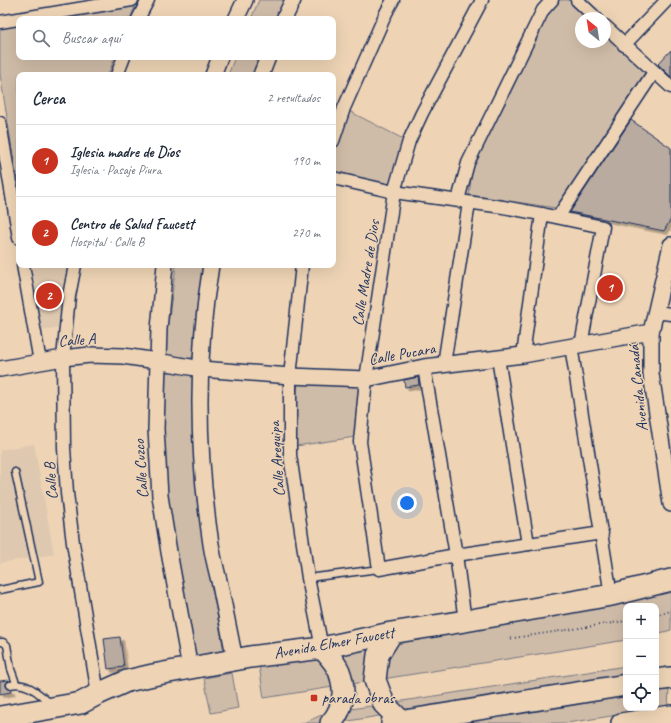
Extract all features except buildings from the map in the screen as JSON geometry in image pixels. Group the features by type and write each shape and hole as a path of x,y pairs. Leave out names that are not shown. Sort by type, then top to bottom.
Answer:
{"highway":[{"name":"Avenida Elmer Faucett","path":"0,717 81,703 126,682 153,675 235,660 322,648 391,634 465,622 611,595 671,580"},
{"path":"391,634 378,655 376,680 384,704 397,722 623,685"},
{"path":"322,648 333,660 339,671 344,693 338,715 331,723"},
{"path":"659,680 671,678"}],"main road":[{"path":"621,723 671,715"}],"street":[{"path":"36,16 132,0"},
{"path":"140,16 148,0"},
{"path":"237,16 245,0"},
{"path":"285,16 293,0"},
{"path":"336,122 344,108 393,0"},
{"name":"Calle Madre de Dios","path":"379,569 360,442 366,379 394,192 409,141 422,113 482,0"},
{"path":"444,364 468,163 543,10 552,0"},
{"path":"577,0 590,12"},
{"path":"624,45 667,0"},
{"path":"0,22 16,19"},
{"path":"611,32 671,87"},
{"path":"118,72 123,60"},
{"path":"214,72 219,60"},
{"path":"262,72 267,60"},
{"path":"558,217 654,72"},
{"path":"0,123 16,220"},
{"path":"336,179 394,192 542,214 603,227 576,345 611,595"},
{"path":"523,354 542,214"},
{"name":"Avenida Canadá","path":"671,245 651,332 652,374 670,488 671,504"},
{"path":"24,268 40,362"},
{"name":"Calle B","path":"74,268 69,296 63,358 64,448 67,493 73,543 98,694"},
{"name":"Calle Cuzco","path":"165,268 157,360 156,429 160,496 190,668"},
{"path":"211,268 204,320 201,369 201,430 205,492 211,545 235,660"},
{"name":"Calle Arequipa","path":"302,268 290,376 290,455 308,578 322,648"},
{"path":"655,312 671,314"},
{"name":"Calle Pucara","path":"157,360 201,369 290,376 366,379 444,364 498,358 651,332"},
{"name":"Calle A","path":"0,369 63,358 90,356 123,356 157,360"},
{"path":"498,358 528,544"},
{"path":"424,368 456,555 465,622"},
{"path":"379,569 456,555 602,534"}],"lane":[{"path":"0,590 39,582 15,472"},
{"path":"308,578 379,569"},
{"path":"0,642 7,645 13,684 26,685 56,708"}],"path":[{"path":"659,614 671,611"},
{"path":"507,639 623,621"}],"shaded area":[{"path":"259,0 284,0 277,16 252,16"},
{"path":"558,0 570,0 583,12 575,12 575,48 611,48 611,38 646,71 556,208 469,195 473,163 545,19"},
{"path":"136,4 131,16 62,16"},
{"path":"16,23 16,60 114,60 109,72 16,72 16,173 0,74 0,26"},
{"path":"234,60 260,60 256,72 229,72"},
{"path":"345,109 411,143 400,192 336,180 336,135"},
{"path":"32,268 67,268 58,327 42,331"},
{"path":"176,268 205,268 193,357 181,360 171,358 164,354"},
{"path":"165,373 187,373 194,380 197,499 223,646 223,651 218,655 198,656 195,652 169,517 163,443 162,378"},
{"path":"298,383 360,383 355,437 296,446 295,414"},
{"path":"34,444 54,554 0,563 0,450"},
{"path":"671,583 671,630 659,633 659,603 623,603 623,640 264,698 258,659"},
{"path":"623,666 623,676 336,723 299,723 306,722 326,713"},
{"path":"232,673 238,708 211,713 204,678"},
{"path":"669,689 668,707 659,708 659,691"},
{"path":"623,695 623,711 643,711 567,723 449,723"}],"place":[{"name":"Iglesia madre de Díos","path":"610,288"},
{"name":"Centro de Salud Faucett","path":"49,296"},
{"name":"parada obras","path":"314,698"}]}
